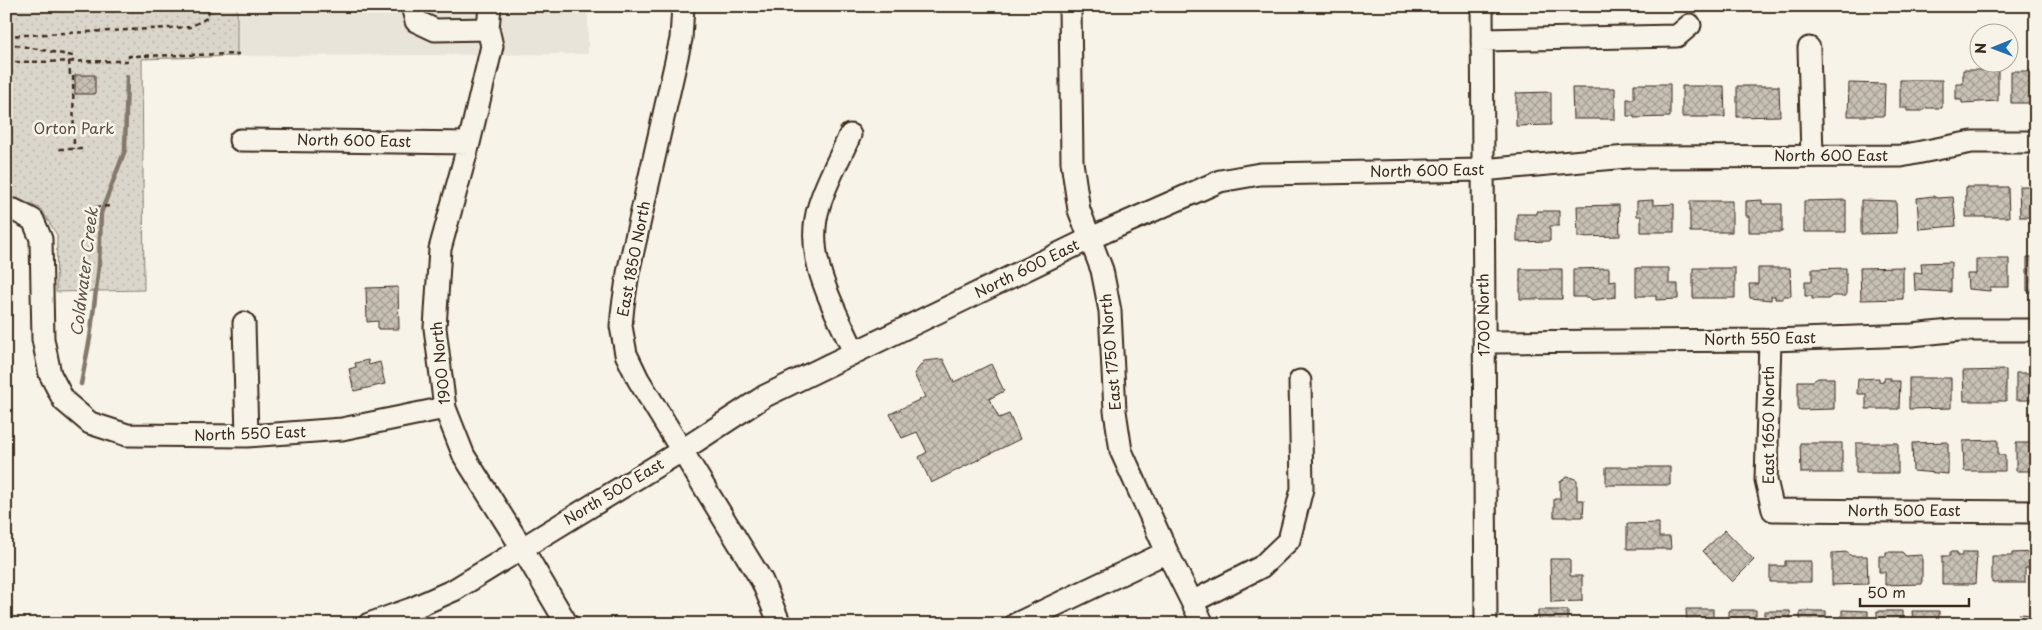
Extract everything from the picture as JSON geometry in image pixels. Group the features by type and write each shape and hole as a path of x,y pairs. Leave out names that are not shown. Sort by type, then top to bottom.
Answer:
{"street":[{"path":"412,6 416,21 435,30 490,37"},
{"name":"1900 North","path":"490,6 490,37 469,143 440,249 435,328 445,408 464,456 567,624"},
{"name":"East 1850 North","path":"683,6 682,39 628,273 621,326 626,354 638,379 762,581 780,624"},
{"name":"East 1750 North","path":"1070,6 1072,162 1078,210 1091,238 1102,270 1110,311 1115,411 1121,451 1167,552 1203,624"},
{"name":"1700 North","path":"1482,6 1486,624"},
{"path":"1482,40 1677,36 1690,25"},
{"path":"1809,48 1812,156"},
{"path":"850,135 819,206 814,239 821,280 854,352"},
{"name":"North 600 East","path":"240,140 469,143"},
{"name":"North 600 East","path":"854,352 1091,238 1220,181 1230,179 1260,174 1482,170 1628,158 1901,156 1972,142 2036,142"},
{"name":"North 550 East","path":"6,210 14,210 33,220 41,239 43,339 50,374 64,401 90,423 127,435 247,436 342,429 445,408"},
{"path":"244,323 247,436"},
{"name":"North 550 East","path":"1485,342 1770,340 1912,335 1960,330 2036,330"},
{"name":"East 1650 North","path":"1770,340 1766,480 1773,510"},
{"name":"North 500 East","path":"369,624 411,610 454,590 681,451 765,396 854,352"},
{"path":"1192,602 1261,567 1289,540 1302,489 1300,381"},
{"name":"North 500 East","path":"1773,510 2036,512"},
{"path":"1016,624 1167,552"}],"path":[{"path":"6,36 190,26 207,18 210,6"},
{"path":"6,43 73,56 73,61"},
{"path":"6,62 129,61 129,56 239,54"},
{"path":"69,61 70,75 73,75 74,149"},
{"path":"59,149 85,149"},
{"path":"95,207 111,206"}],"shaded area":[{"path":"237,6 588,6 588,54 237,56"}],"green space":[{"name":"Orton Park","path":"6,6 237,6 237,56 142,59 144,290 56,292 57,235 41,209 19,199 6,199"}],"building":[{"path":"1963,70 1970,70 1970,72 1998,72 1998,101 1962,103 1962,100 1956,100 1956,84 1963,84"},
{"path":"2036,71 2036,103 2011,103 2011,72"},
{"path":"75,75 95,75 95,94 75,94"},
{"path":"1900,80 1942,80 1942,108 1907,111 1907,108 1900,108"},
{"path":"1849,83 1885,84 1884,116 1848,116"},
{"path":"1634,84 1670,84 1670,117 1634,118 1634,116 1627,116 1627,99 1634,99"},
{"path":"1682,86 1724,86 1725,117 1682,117"},
{"path":"1737,86 1779,86 1780,116 1737,117"},
{"path":"1572,88 1615,88 1615,119 1573,119"},
{"path":"1551,92 1551,125 1516,126 1516,93"},
{"path":"2019,186 2036,186 2036,217 2020,217"},
{"path":"1966,187 2008,187 2009,217 1966,217"},
{"path":"1933,196 1937,198 1953,197 1956,226 1919,229 1917,198"},
{"path":"1653,200 1653,205 1674,204 1674,232 1641,232 1641,216 1637,216 1637,201"},
{"path":"1762,200 1762,204 1782,204 1782,232 1749,232 1749,216 1746,216 1746,201"},
{"path":"1846,200 1846,232 1804,232 1804,201"},
{"path":"1861,200 1896,201 1897,233 1861,234"},
{"path":"1690,201 1732,201 1732,232 1690,232"},
{"path":"1619,205 1620,236 1578,237 1577,206"},
{"path":"1537,211 1559,211 1559,226 1550,226 1550,241 1517,242 1517,214 1537,214"},
{"path":"2027,257 2036,257 2036,291 2027,291"},
{"path":"1976,259 2009,259 2009,287 1990,287 1990,291 1968,289 1967,274 1976,274"},
{"path":"1951,262 1951,292 1915,290 1914,272 1922,273 1921,263"},
{"path":"1903,267 1903,299 1861,300 1860,268"},
{"path":"1609,268 1609,281 1616,280 1616,297 1592,300 1589,297 1573,297 1573,269"},
{"path":"1636,268 1669,268 1669,284 1678,284 1678,299 1656,300 1656,296 1636,296"},
{"path":"1693,268 1735,268 1735,298 1693,298"},
{"path":"1758,268 1790,268 1791,296 1775,299 1775,296 1771,296 1771,300 1750,298 1749,284 1758,284"},
{"path":"1846,268 1846,296 1812,299 1812,296 1805,296 1805,281 1812,281 1812,269"},
{"path":"1520,269 1562,269 1562,299 1520,299"},
{"path":"398,287 399,329 378,329 378,321 367,322 366,288"},
{"path":"943,359 954,382 991,364 1004,391 989,399 999,418 1009,414 1020,439 931,483 919,457 927,452 917,432 902,438 890,414 925,397 914,374 924,361"},
{"path":"368,360 369,365 380,362 385,384 354,391 349,369 356,367 355,363"},
{"path":"2034,369 2036,400 2016,400 2016,373 2030,373 2030,370"},
{"path":"2006,370 2006,401 1964,401 1963,371"},
{"path":"1818,378 1834,378 1834,409 1798,410 1798,381 1813,381"},
{"path":"1879,378 1879,381 1884,382 1884,378 1891,378 1891,381 1900,381 1899,409 1866,409 1866,394 1857,394 1858,379"},
{"path":"1909,378 1951,378 1951,408 1909,409"},
{"path":"1998,440 1998,455 2005,455 2005,471 1964,471 1963,441"},
{"path":"1948,442 1948,474 1913,471 1912,443"},
{"path":"1800,443 1842,443 1842,473 1801,473"},
{"path":"1856,443 1898,443 1898,473 1856,473"},
{"path":"2016,443 2036,443 2036,474 2031,474 2032,471 2016,471"},
{"path":"1606,467 1670,467 1670,485 1606,485"},
{"path":"1568,476 1577,480 1577,500 1584,500 1583,517 1554,517 1554,499 1560,499 1560,482"},
{"path":"1659,523 1659,537 1670,537 1671,549 1627,549 1627,524"},
{"path":"1725,530 1754,560 1732,582 1703,551"},
{"path":"1848,552 1852,556 1867,556 1868,584 1832,585 1832,553"},
{"path":"1886,552 1902,552 1906,556 1922,555 1922,584 1885,585 1885,572 1879,572 1879,556 1886,556"},
{"path":"1950,552 1957,552 1957,556 1962,556 1962,552 1977,552 1975,584 1942,584 1942,556 1950,556"},
{"path":"2034,552 2035,568 2025,568 2025,583 1992,583 1992,556 2012,556 2012,553"},
{"path":"1550,559 1570,559 1570,576 1582,576 1582,601 1551,602"},
{"path":"1785,561 1811,561 1811,582 1770,582 1770,566 1785,566"},
{"path":"1686,609 1713,609 1713,624 1687,624"},
{"path":"1538,610 1568,610 1568,624 1538,624"},
{"path":"1729,610 1756,610 1756,624 1729,624"},
{"path":"1842,610 1868,611 1868,624 1842,624"},
{"path":"1764,611 1790,611 1791,624 1764,624"},
{"path":"1800,611 1826,611 1826,624 1800,624"},
{"path":"1877,611 1903,611 1903,624 1877,624"},
{"path":"1912,611 1939,611 1939,624 1913,624"},
{"path":"2019,614 2036,615 2036,624 2019,624"}],"waterway":[{"name":"Coldwater Creek","path":"81,384 90,338 99,266 101,213 125,150 127,77"}]}
